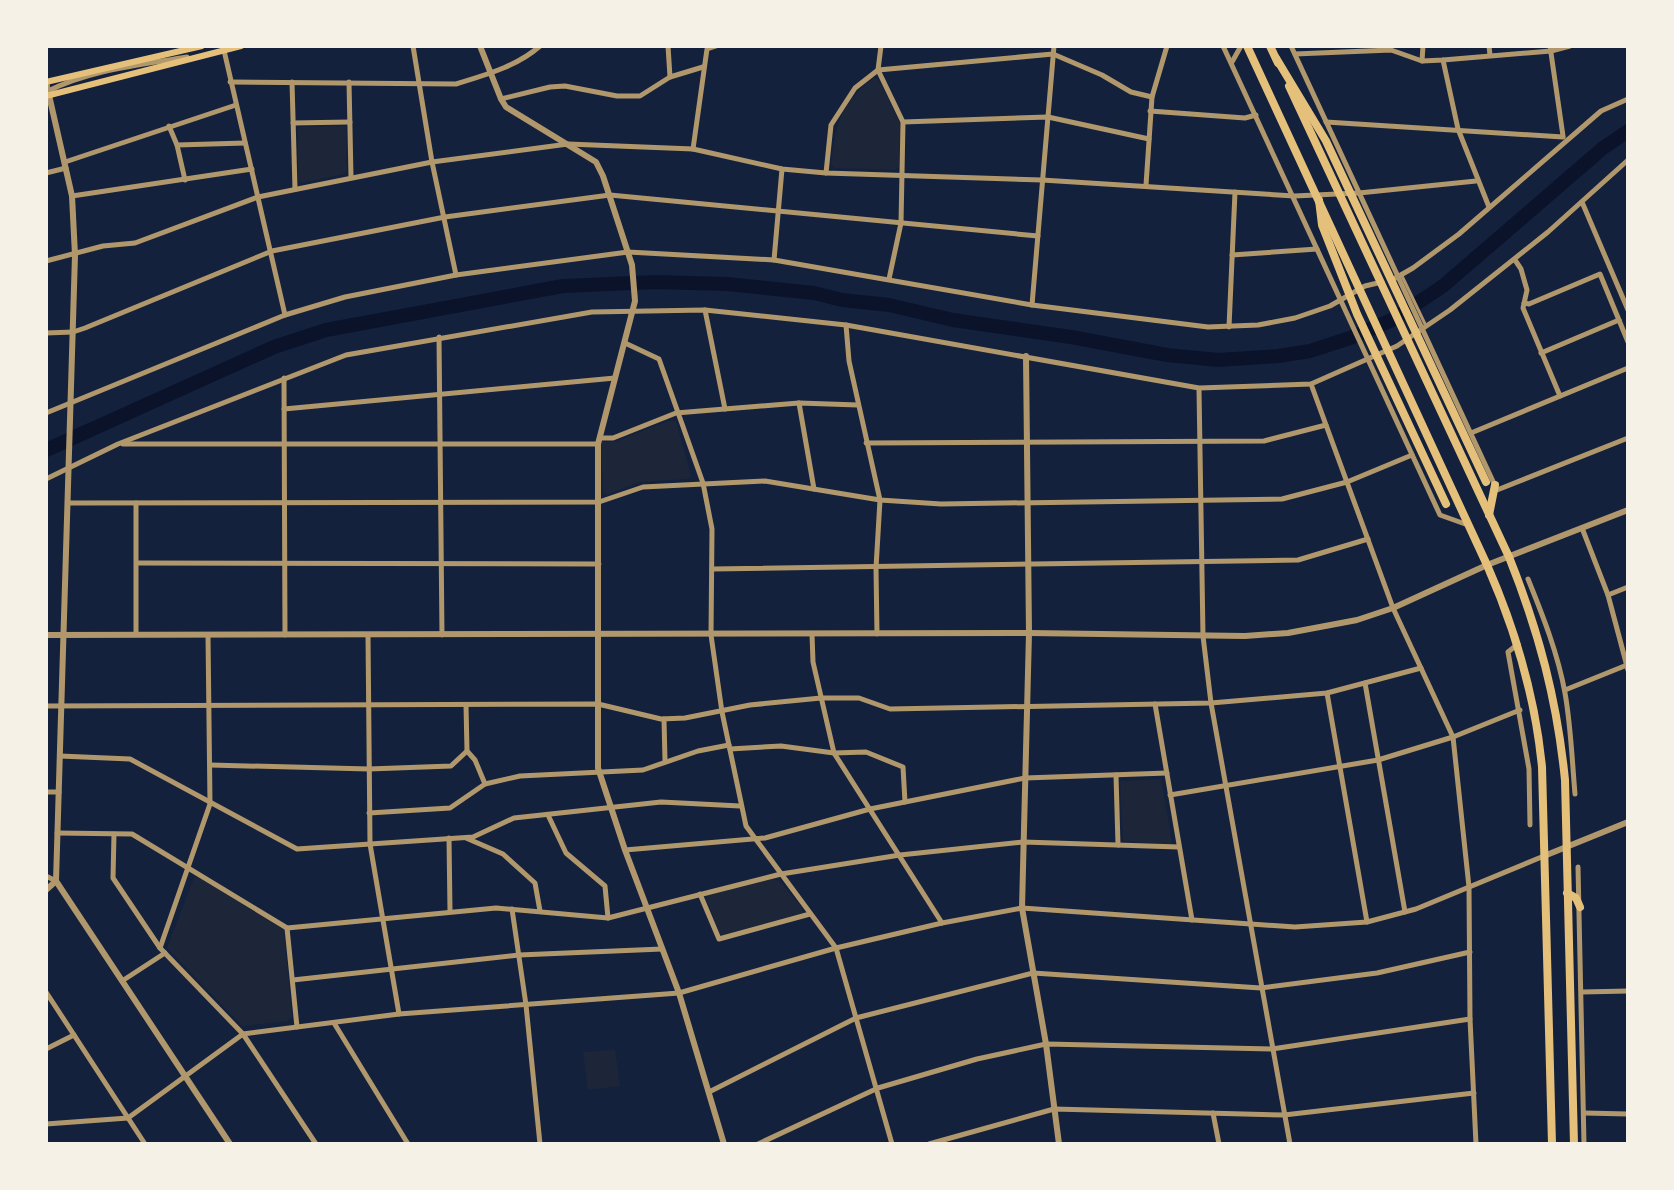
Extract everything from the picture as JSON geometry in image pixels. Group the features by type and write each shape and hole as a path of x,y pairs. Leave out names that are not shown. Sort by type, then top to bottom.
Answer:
{"highway":[{"path":"1244,46 1319,200 1469,525 1518,644 1534,703 1543,782 1552,1144"},
{"path":"1270,46 1509,557 1551,681 1563,763 1574,1144"},
{"path":"1276,58 1368,217 1397,279 1433,364 1490,483 1489,516"},
{"path":"1319,200 1322,225 1357,314 1446,504"},
{"path":"1527,603 1541,610"},
{"path":"1563,763 1573,753"},
{"path":"1567,893 1576,898 1580,907"},
{"path":"1573,1127 1584,1116"}],"main road":[{"path":"47,89 66,76 202,46"},
{"path":"47,89 241,46"}],"street":[{"path":"413,46 432,162 456,275"},
{"path":"480,46 501,99 516,115 596,162 632,265 633,309 599,441 599,773 679,993 724,1144"},
{"path":"230,82 456,84 529,56 540,46"},
{"path":"668,46 670,77"},
{"path":"693,149 707,49 716,46"},
{"path":"881,46 878,70 903,122 901,223 889,279"},
{"path":"1032,305 1054,46"},
{"path":"1146,185 1152,97 1167,46"},
{"path":"1223,46 1440,515 1469,525"},
{"path":"1231,63 1244,46"},
{"path":"1291,46 1397,279 1406,289 1423,325 1490,483 1497,490 1628,438"},
{"path":"1422,61 1423,46"},
{"path":"1489,46 1490,55"},
{"path":"1295,54 1391,50 1422,61 1570,46"},
{"path":"223,48 285,315"},
{"path":"1550,48 1564,138"},
{"path":"826,173 831,125 855,88 878,70 1053,54 1102,75 1131,92 1152,97"},
{"path":"1443,60 1458,129 1476,181 1489,207"},
{"path":"501,99 565,86 617,96 640,96 670,77 703,67"},
{"path":"292,82 295,189"},
{"path":"349,82 351,177"},
{"path":"46,890 56,881 75,255 72,196 47,89"},
{"path":"46,413 285,315 345,297 456,275 628,252 774,260 1032,305 1208,327 1295,318 1339,302 1365,286 1397,279 1459,234 1564,138 1601,111 1628,99"},
{"path":"46,173 169,126 236,105"},
{"path":"1150,111 1245,118 1256,115"},
{"path":"903,122 1048,117 1149,139"},
{"path":"293,123 350,122"},
{"path":"1326,122 1564,138"},
{"path":"169,126 185,180"},
{"path":"177,145 245,143"},
{"path":"46,261 103,246 135,243 258,197 432,162 568,144 693,149 782,169 826,173 1146,185 1294,196 1476,181"},
{"path":"46,479 118,444 346,355 592,312 705,310 846,325 1199,388 1311,384 1397,346 1515,260 1628,160"},
{"path":"72,196 252,169"},
{"path":"774,260 782,169"},
{"path":"1229,327 1235,192"},
{"path":"46,333 73,332 272,251 445,217 610,195 1038,236"},
{"path":"1582,202 1628,310"},
{"path":"1232,255 1317,249"},
{"path":"1515,260 1525,282 1523,308 1560,396"},
{"path":"1524,303 1529,304 1600,274 1628,342"},
{"path":"705,310 725,409"},
{"path":"1541,353 1619,320"},
{"path":"846,325 849,361 880,500 876,568 877,634"},
{"path":"439,337 442,635"},
{"path":"625,343 659,359 703,483 712,529 711,635 722,712 746,826 836,948 892,1144"},
{"path":"1026,356 1029,633 1022,908 1046,1044 1059,1144"},
{"path":"1471,433 1628,368"},
{"path":"284,378 285,635"},
{"path":"284,409 615,378"},
{"path":"1311,384 1393,608 1453,737 1469,887 1470,1019 1476,1144"},
{"path":"1199,388 1203,636 1211,703 1290,1144"},
{"path":"118,444 599,441 676,413 799,403 858,405"},
{"path":"799,403 814,490"},
{"path":"866,443 1264,441 1326,425"},
{"path":"68,503 599,502 643,487 765,481 880,500 941,504 1282,499 1347,482 1412,455"},
{"path":"136,503 136,634"},
{"path":"46,635 1029,633 1203,636 1288,633 1357,620 1393,608 1487,565 1628,510"},
{"path":"1565,690 1628,667 1608,595 1582,528"},
{"path":"712,569 1298,560 1368,539"},
{"path":"137,563 599,564"},
{"path":"1528,579 1541,610 1565,690 1575,794"},
{"path":"1608,595 1628,587"},
{"path":"812,634 813,662 834,753 942,923"},
{"path":"122,981 162,950 210,804 208,635"},
{"path":"368,635 370,844 399,1014"},
{"path":"1518,644 1508,652 1529,773 1530,825"},
{"path":"46,706 598,704 664,719 722,712 750,705 821,698 859,698 890,709 1211,703 1327,693 1421,668"},
{"path":"1365,683 1405,912"},
{"path":"1327,693 1367,922"},
{"path":"1155,704 1192,920"},
{"path":"466,705 467,751 475,760 485,784"},
{"path":"1170,795 1378,760 1453,737 1520,710"},
{"path":"664,719 665,761"},
{"path":"369,813 450,808 485,784 520,776 643,770 665,761 730,747 781,746 834,753 866,752 903,767 905,802"},
{"path":"210,765 369,769 451,766 467,751"},
{"path":"60,756 130,759 297,849 473,837 514,818 661,802 740,806"},
{"path":"625,850 756,839 870,809 1025,778 1167,773"},
{"path":"1529,773 1543,782"},
{"path":"1116,775 1118,845"},
{"path":"46,792 59,792"},
{"path":"548,815 566,853 605,886 608,918"},
{"path":"46,1124 128,1118 243,1034 399,1014 679,993 836,948 1022,908 1295,927 1367,922 1405,912 1628,822"},
{"path":"57,833 132,834 287,928 450,911 512,909 608,918 781,874 900,855 1023,842 1179,847"},
{"path":"114,834 113,878 162,950 243,1034 316,1144"},
{"path":"465,837 503,854 535,883 540,911"},
{"path":"449,838 450,911"},
{"path":"1578,867 1584,1144"},
{"path":"46,876 56,881 230,1144"},
{"path":"700,894 719,939 810,914"},
{"path":"512,909 526,1005 540,1144"},
{"path":"287,928 297,1027"},
{"path":"293,980 519,955 662,949"},
{"path":"709,1092 856,1018 1033,973 1261,988 1377,973 1470,952"},
{"path":"1582,992 1628,991"},
{"path":"46,992 145,1144"},
{"path":"758,1144 878,1088 977,1059 1046,1044 1272,1049 1470,1019"},
{"path":"334,1023 408,1144"},
{"path":"46,1049 74,1035"},
{"path":"929,1144 1054,1109 1284,1115 1474,1093"},
{"path":"1213,1113 1219,1144"},
{"path":"1584,1116 1628,1114"}],"shaded area":[{"path":"874,78 878,79 900,123 899,167 895,170 835,168 831,165 841,116 853,97"},
{"path":"346,126 347,171 302,183 298,180 298,127"},
{"path":"668,421 676,421 691,475 688,479 639,482 606,495 603,490 601,442 614,442"},
{"path":"1161,779 1172,842 1170,845 1123,841 1120,781"},
{"path":"199,877 284,930 292,1017 288,1021 242,1026 167,948 194,878"},
{"path":"773,879 780,881 802,908 802,913 724,936 720,934 707,895"},
{"path":"615,1050 620,1086 588,1090 583,1052"}],"waterway":[{"path":"46,450 274,347 326,330 563,286 655,282 727,284 814,293 842,300 889,305 953,320 1167,355 1218,360 1310,351 1392,320 1443,286 1603,148 1628,131"}]}
